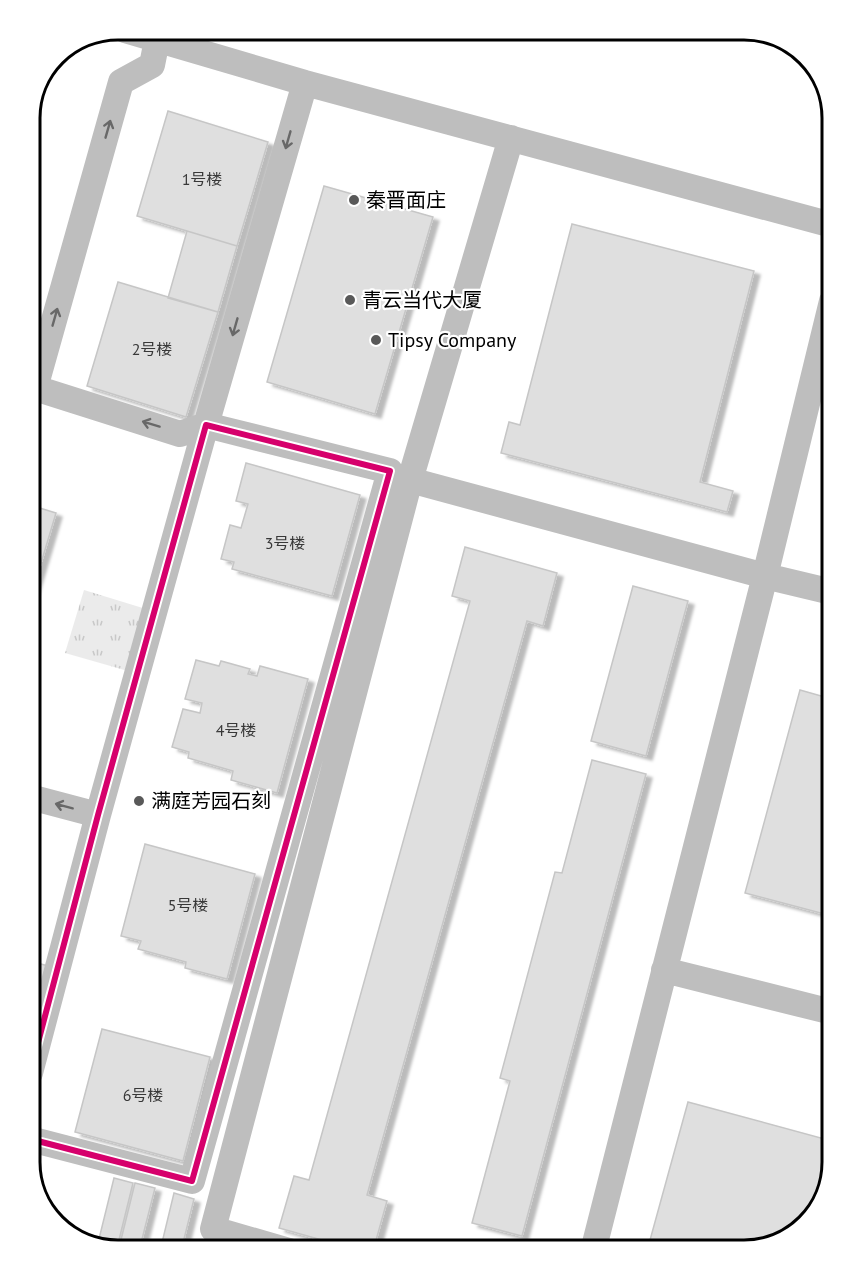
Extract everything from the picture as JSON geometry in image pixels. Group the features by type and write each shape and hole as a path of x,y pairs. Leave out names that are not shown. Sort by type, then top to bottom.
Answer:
{"street":[{"path":"158,40 305,83 822,222"},
{"path":"41,368 121,82 152,65 158,40"},
{"path":"40,1035 98,815 206,425 305,83"},
{"path":"251,1240 213,1229 410,480 511,138"},
{"path":"596,1240 765,576 822,342"},
{"path":"40,1142 192,1182 390,471 206,425 180,434 41,390"},
{"path":"410,480 822,590"},
{"path":"40,800 98,815"},
{"path":"664,970 822,1010"}],"green space":[{"path":"84,590 146,609 128,671 65,653"}],"building":[{"path":"168,111 268,142 237,246 137,216"},
{"name":"青云当代大厦","path":"324,186 433,217 375,414 267,382"},
{"path":"572,224 754,271 700,482 733,491 727,512 501,453 509,422 520,425"},
{"path":"187,231 237,246 218,312 168,298"},
{"path":"118,282 218,312 186,417 87,386"},
{"path":"246,463 360,495 332,596 232,569 234,562 221,559 230,525 241,528 248,504 236,501"},
{"path":"41,508 56,513 41,565"},
{"path":"465,547 557,573 543,626 527,621 367,1195 387,1201 376,1240 322,1240 279,1228 294,1176 309,1180 470,601 452,596"},
{"path":"633,586 688,601 646,756 591,741"},
{"path":"196,660 219,666 221,661 250,669 248,674 257,676 260,666 308,679 277,793 231,780 233,771 188,758 189,752 172,747 183,709 200,713 202,703 185,699"},
{"path":"800,690 822,696 822,913 745,893"},
{"path":"592,760 646,774 522,1236 472,1223 510,1081 500,1078 555,872 562,873"},
{"path":"145,844 255,874 227,979 185,968 186,962 138,949 141,941 121,936"},
{"path":"40,964 52,967 45,993 40,992"},
{"path":"102,1029 210,1057 183,1161 75,1132"},
{"path":"688,1102 822,1138 821,1173 816,1192 799,1218 782,1230 754,1240 650,1240"},
{"path":"114,1178 133,1183 119,1240 99,1238"},
{"path":"135,1183 155,1188 142,1240 121,1240"},
{"path":"174,1193 194,1199 184,1240 163,1240"}],"cycle path":[{"path":"40,1035 98,815 206,425 390,471 192,1181 40,1142"}],"place":[{"name":"秦晋面庄","path":"354,200"},
{"name":"青云当代大厦","path":"350,300"},
{"name":"Tipsy Company","path":"376,340"},
{"name":"满庭芳园石刻","path":"139,801"}]}
